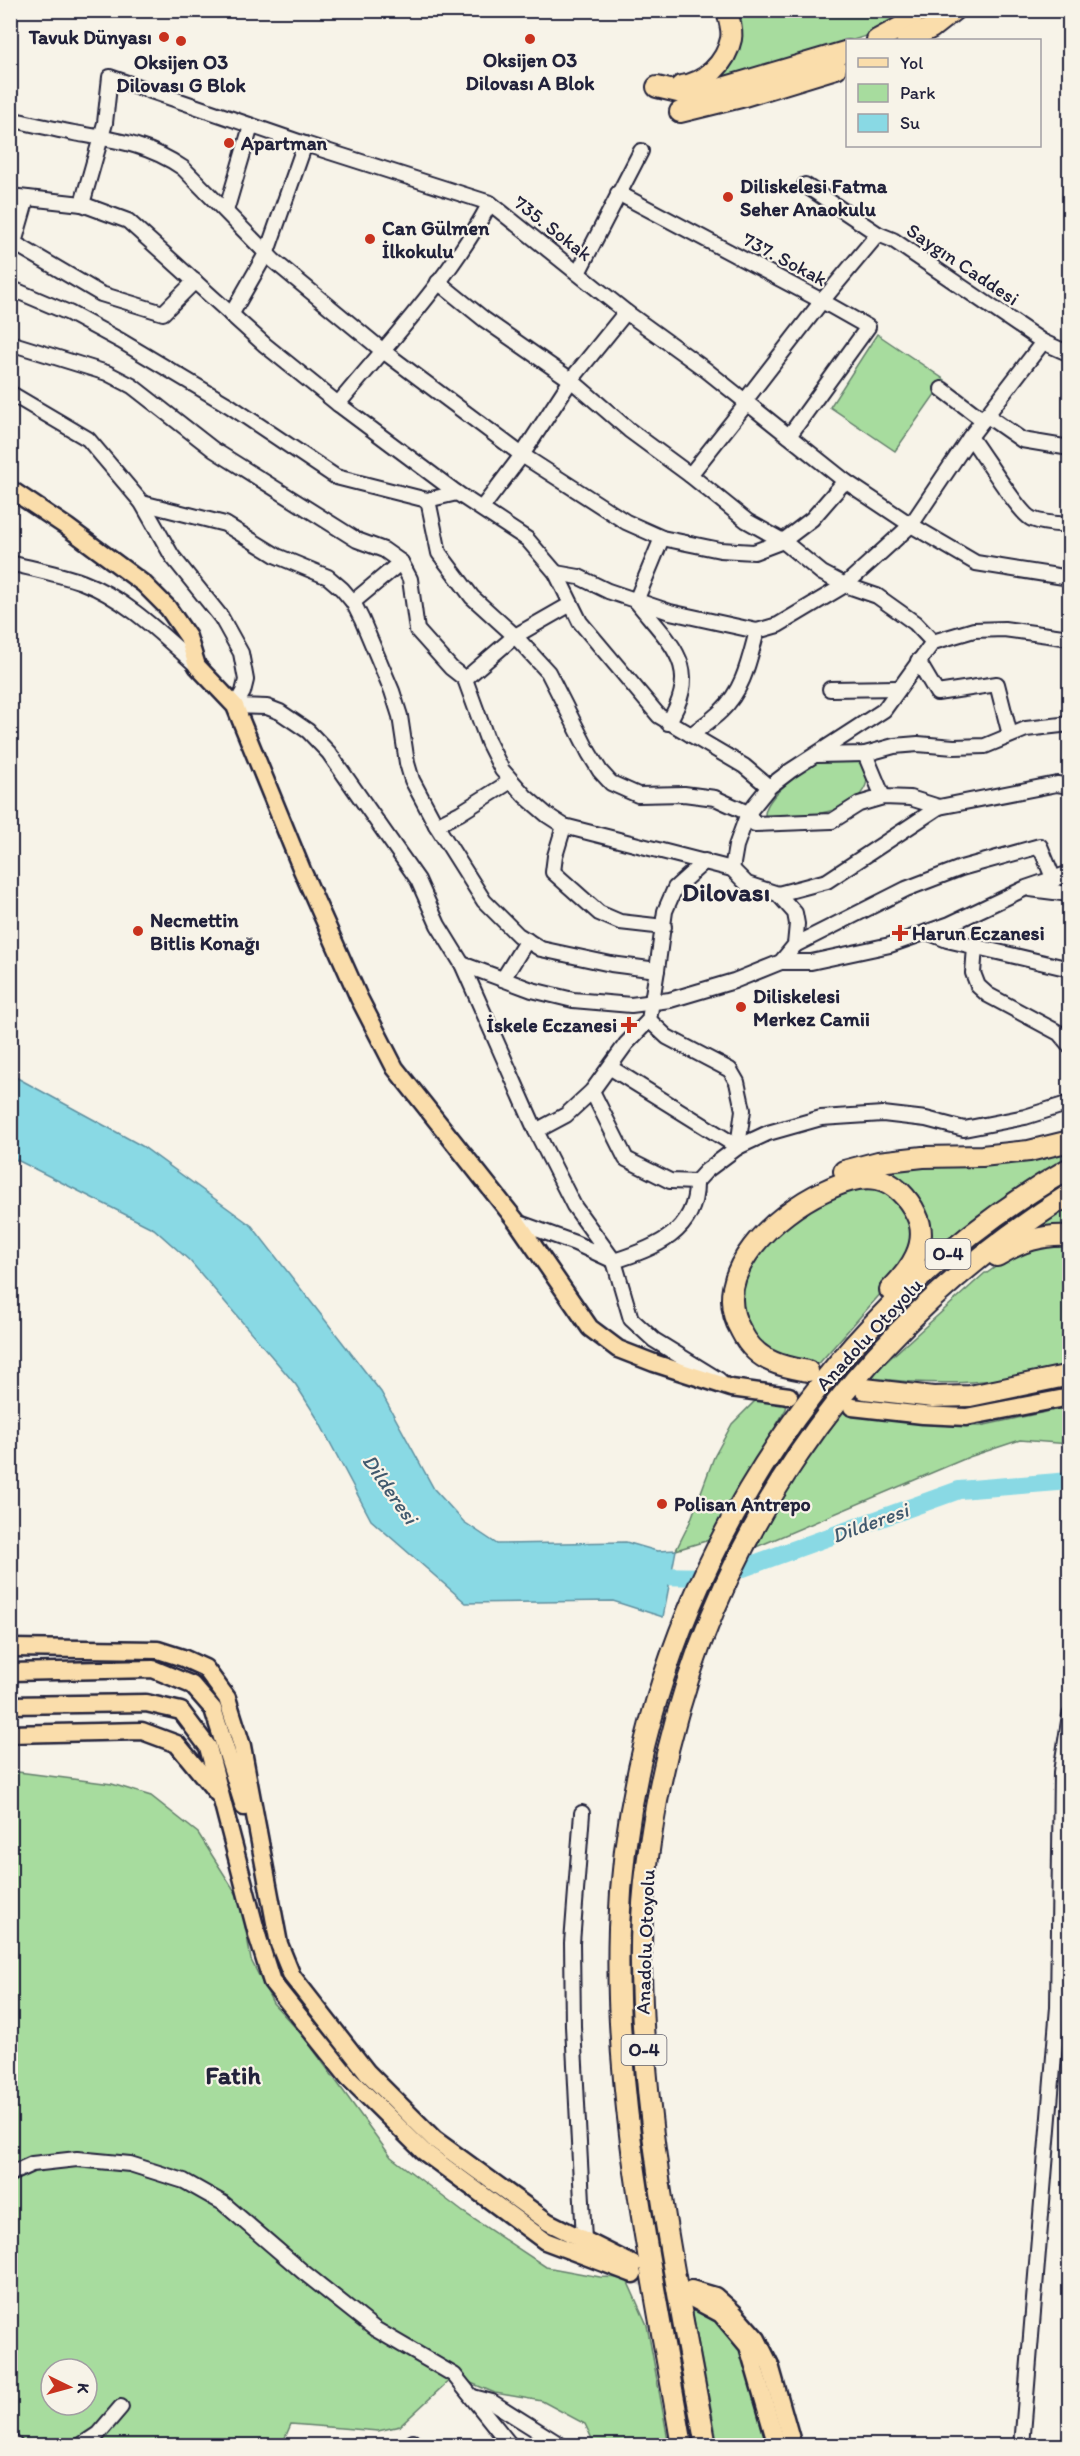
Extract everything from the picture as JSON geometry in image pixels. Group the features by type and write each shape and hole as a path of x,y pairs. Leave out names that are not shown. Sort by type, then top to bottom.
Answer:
{"highway":[{"path":"727,10 731,24 731,39 714,70 704,80 691,86 657,87 682,93 719,89 846,52"},
{"path":"879,39 901,27 919,10"},
{"path":"909,39 922,28 936,10"},
{"path":"910,39 931,28 954,10"},
{"path":"680,112 741,98 846,65"},
{"path":"841,1358 876,1305 905,1275 917,1255 920,1226 911,1205 889,1184 878,1179 854,1179 810,1197 784,1216 760,1238 741,1266 733,1288 732,1307 736,1324 746,1341 759,1354 805,1375 783,1375 753,1362 739,1351 729,1337 721,1319 719,1299 725,1272 738,1250 762,1222 804,1191 838,1173 878,1162 1029,1151 1070,1141"},
{"name":"Anadolu Otoyolu","path":"682,2445 630,2140 619,2001 619,1927 625,1852 639,1767 669,1660 700,1583 734,1514 789,1425 841,1358 905,1291 965,1240 1029,1192 1070,1168"},
{"name":"Anadolu Otoyolu","path":"706,2445 657,2168 646,2087 641,1959 643,1898 651,1836 668,1742 696,1655 723,1587 764,1507 804,1444 866,1380 910,1318 992,1247 1070,1194"},
{"path":"866,1380 991,1260 1014,1246 1036,1238 1053,1235 1070,1236"},
{"path":"866,1380 935,1390 970,1389 1000,1385 1070,1368"},
{"path":"866,1380 933,1397 970,1396 1070,1376"}],"main road":[{"path":"10,489 67,526 144,584 168,608 188,638 197,666 235,706 311,891 359,998 395,1068 517,1222 590,1328 618,1349 654,1363 731,1388 789,1396"},
{"path":"852,1407 966,1417 1070,1397"},
{"path":"10,1648 158,1650 205,1668 227,1698 242,1746 279,1944 292,1976 367,2072 434,2139 548,2222 635,2270 545,2241 423,2151 348,2077 272,1982 208,1747 181,1711 146,1702 10,1705"},
{"path":"10,1672 153,1669 192,1685 213,1709 267,1876"},
{"path":"10,1734 142,1731 177,1744 220,1797"},
{"path":"777,2445 748,2346 721,2314 692,2294 715,2296 757,2339 770,2365 793,2445"}],"street":[{"name":"735. Sokak","path":"100,137 105,123 110,77 305,144 490,203 626,312 706,370 845,481 911,525 976,562 1070,578"},
{"path":"10,119 127,142 171,159 183,168 274,261 383,351 522,455 626,522 662,538 720,550 754,552 783,541 812,519 845,481"},
{"path":"226,211 251,126"},
{"path":"82,204 100,137"},
{"path":"231,315 267,252 305,144"},
{"path":"578,273 642,151"},
{"name":"Saygın Caddesi","path":"805,185 878,234 893,240 1043,342 1070,354"},
{"name":"737. Sokak","path":"618,193 868,327 789,436"},
{"path":"10,196 82,204 128,221 231,315 338,404 457,493 527,540 556,573 580,622 639,694 668,723 744,766 769,787"},
{"path":"27,198 14,243 101,294 163,313 195,281"},
{"path":"338,404 438,282 476,229 490,203"},
{"path":"690,475 822,301 878,234"},
{"path":"438,282 485,320 571,380 629,430 747,521 783,541 822,573 845,585 877,596 915,623 933,642"},
{"path":"10,288 69,313 121,341 230,406 336,477 428,500 457,493"},
{"path":"482,508 522,455 571,380 626,312"},
{"path":"556,573 579,577 636,601 670,612 757,631 778,626 845,585 911,525 984,417 1043,342"},
{"path":"10,344 107,373 123,382 214,450 357,540 384,550 401,562 410,579 417,630 451,668 465,679 488,742 502,770 525,796 564,826 732,869 747,884 778,894 795,913 797,924 795,945"},
{"path":"942,388 1022,440 1070,448"},
{"path":"10,393 88,439 142,503 172,556 221,617 241,653 246,680 243,692 235,706 267,707 280,712 308,731 329,753 418,880 438,925 462,964 536,1131 574,1206 614,1261 631,1319 654,1340 731,1388"},
{"path":"970,437 1014,501 1030,519 1048,524 1070,525"},
{"path":"428,500 439,553 472,597 515,636 548,672 589,753 611,783 638,795 684,794 715,798 748,813 755,824 832,821 859,804 883,797 910,798 939,807"},
{"path":"142,503 225,524 277,556 328,577 353,602 392,691 400,716 412,780 436,825 484,901 518,935 541,949 657,970"},
{"path":"636,601 662,538"},
{"path":"353,602 401,562"},
{"path":"10,563 83,583 117,600 142,618 197,666"},
{"path":"636,601 672,646 684,671 681,697 668,723"},
{"path":"465,679 515,636 571,604"},
{"path":"732,869 736,846 748,813 769,787 884,710 933,642 974,630 994,629 1046,633 1070,638"},
{"path":"691,735 721,711 737,692 746,674 757,631"},
{"path":"918,661 937,693 997,684 1010,735"},
{"path":"830,689 899,688"},
{"path":"817,755 865,754 894,746 985,746 1026,729 1070,724"},
{"path":"865,754 883,797"},
{"path":"436,825 511,781"},
{"path":"778,894 827,881 939,807 1057,784 1070,786"},
{"path":"564,826 553,872 599,913 620,922 664,927"},
{"path":"781,962 795,945 906,889 961,868 1040,846 1054,880"},
{"path":"536,1131 566,1115 592,1090 611,1068 626,1044 649,1020 665,912 675,888 705,861"},
{"path":"462,964 532,990 573,1000 631,1005 652,1003 734,981 781,962 811,962 890,945 950,924 1026,888 1070,873"},
{"path":"1026,888 1070,894"},
{"path":"927,932 947,940 1070,969"},
{"path":"503,979 527,940"},
{"path":"975,947 973,973 978,986 988,995 1059,1033 1070,1046"},
{"path":"649,1020 667,1037 730,1070 737,1082 743,1110 738,1147"},
{"path":"611,1068 738,1147"},
{"path":"592,1090 626,1159 670,1181 696,1182"},
{"path":"517,1222 575,1243 614,1261 661,1243 677,1230 691,1213 696,1182 706,1171 738,1147 768,1133 822,1118 883,1114 926,1119 964,1129 1025,1117 1070,1102"},
{"path":"1022,2445 1058,2007 1061,1772 1070,1715"},
{"path":"582,1813 572,1943 573,2026 584,2240"},
{"path":"10,2174 32,2164 77,2159 130,2164 184,2181 223,2203 302,2271 375,2329 454,2375 511,2445"},
{"path":"473,2397 492,2402 562,2445"},
{"path":"80,2445 98,2434 121,2407"},
{"path":"10,2440 16,2445"}],"green space":[{"path":"737,11 907,11 888,26 869,35 846,39 846,42 724,81 720,77 735,54 739,29"},
{"path":"877,334 945,380 895,451 830,407"},
{"path":"822,759 860,761 868,768 866,785 858,797 848,804 822,813 769,820 765,815 772,799 797,775"},
{"path":"1069,1148 1069,1156 1005,1196 961,1228 922,1263 927,1244 878,1169"},
{"path":"866,1184 895,1195 912,1226 912,1247 898,1274 814,1369 774,1352 748,1331 741,1314 746,1279 755,1259 784,1225 824,1200 866,1189"},
{"path":"1069,1205 1069,1227 1035,1229"},
{"path":"1069,1242 1069,1365 1020,1376 971,1382 898,1381 873,1378 876,1371 985,1273 1021,1249"},
{"path":"788,1397 786,1409 709,1540 676,1550 690,1522 714,1457 732,1424 756,1400"},
{"path":"1069,1407 1069,1444 1020,1440 969,1457 754,1548 792,1483 843,1411 936,1425 980,1426"},
{"path":"10,1771 112,1784 151,1796 198,1833 241,1901 251,1960 273,2003 305,2038 391,2157 463,2212 546,2267 600,2277 626,2278 647,2325 669,2445 595,2445 585,2424 542,2401 495,2393 454,2376 400,2426 378,2431 291,2424 282,2445 11,2445"},
{"path":"691,2304 713,2316 742,2350 770,2445 718,2445"}],"water":[{"path":"10,1074 142,1146 252,1226 381,1392 434,1489 464,1522 497,1544 626,1542 657,1551 676,1550 663,1617 613,1601 466,1603 371,1520 317,1418 296,1385 190,1261 154,1229 11,1157"}],"waterway":[{"name":"Dilderesi","path":"646,1576 718,1577 959,1490 1070,1481"}],"tunnel":[{"path":"789,1396 847,1406"},
{"path":"636,2275 688,2297"}],"place":[{"name":"Tavuk Dünyası","path":"164,37"},
{"name":"Oksijen O3 Dilovası A Blok","path":"530,39"},
{"name":"Oksijen O3 Dilovası G Blok","path":"181,41"},
{"name":"Apartman","path":"229,143"},
{"name":"Diliskelesi Fatma Seher Anaokulu","path":"728,197"},
{"name":"Can Gülmen İlkokulu","path":"370,239"},
{"name":"Necmettin Bitlis Konağı","path":"138,931"},
{"name":"Harun Eczanesi","path":"900,933"},
{"name":"Diliskelesi Merkez Camii","path":"741,1007"},
{"name":"İskele Eczanesi","path":"629,1025"},
{"name":"Polisan Antrepo","path":"662,1504"}],"district":[{"name":"Dilovası","path":"726,892"},
{"name":"Fatih","path":"233,2075"}]}
